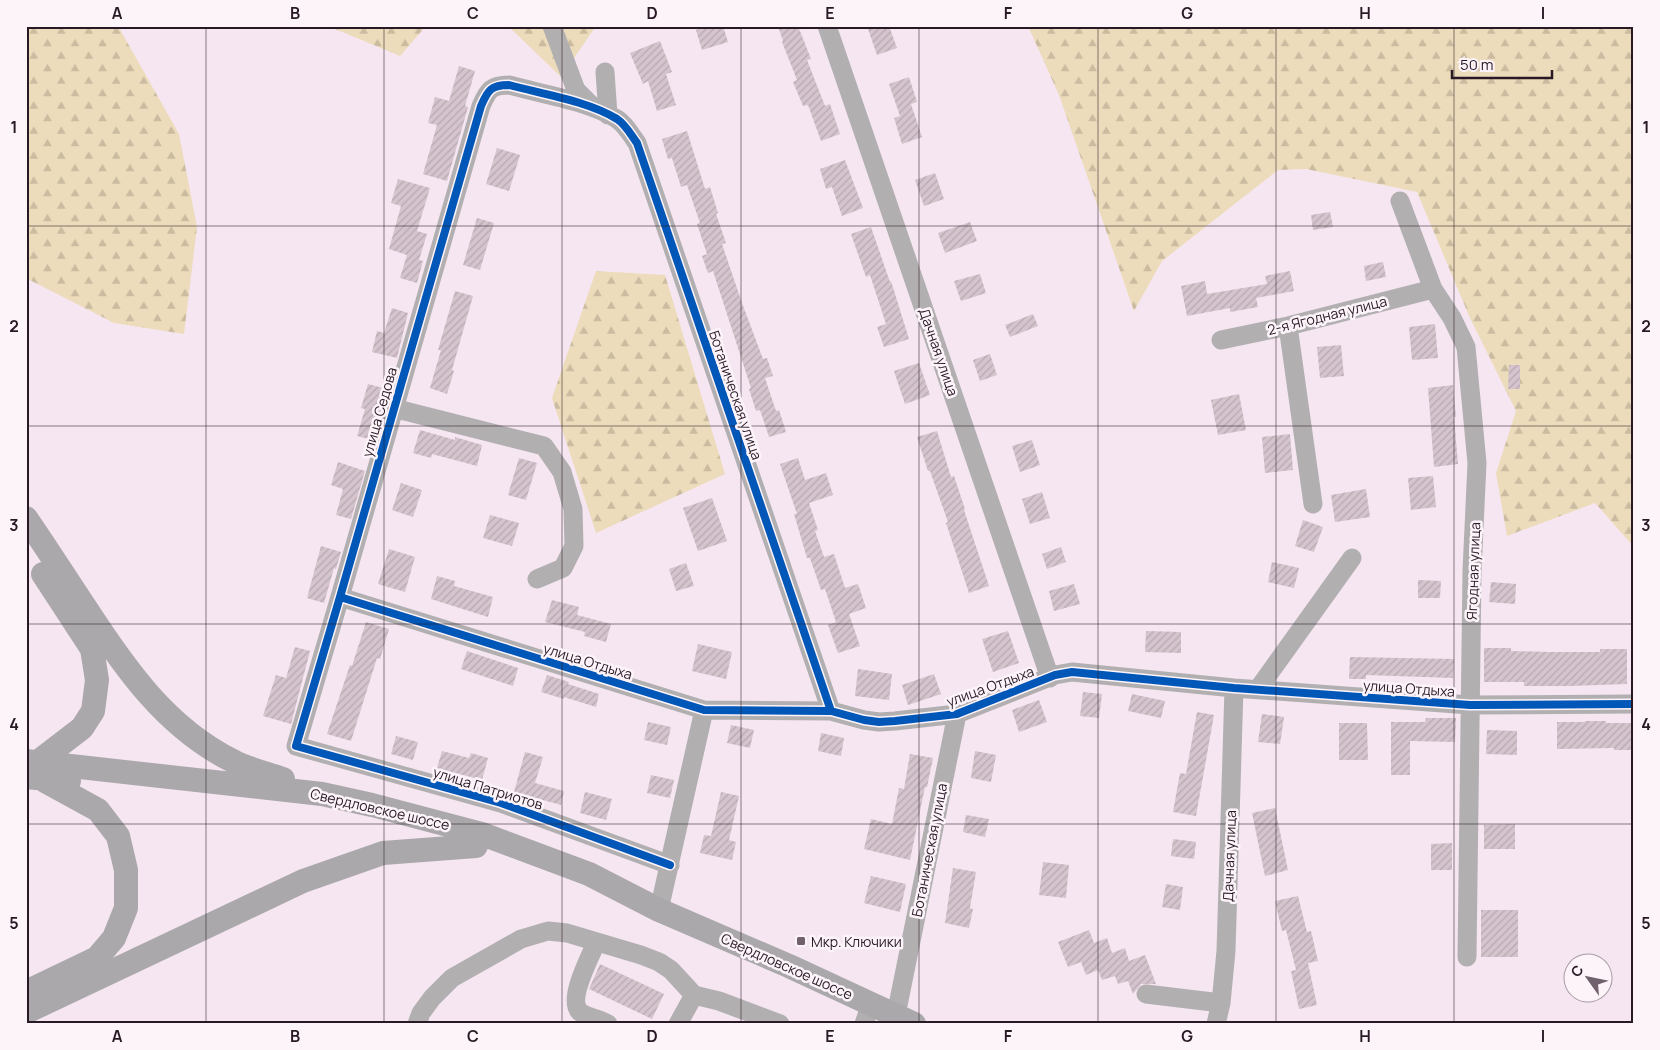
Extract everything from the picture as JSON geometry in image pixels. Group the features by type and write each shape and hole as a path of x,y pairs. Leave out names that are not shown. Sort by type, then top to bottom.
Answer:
{"main road":[{"path":"26,518 106,640 139,684 166,714 198,740 233,761 322,794"},
{"path":"26,547 92,650 97,680 93,711 82,728 33,769 98,810 118,836 126,870 126,908 114,938 97,958 26,992"},
{"name":"Свердловское шоссе","path":"33,769 322,794 482,834 589,874 659,910 789,966 868,1014 905,1020"},
{"name":"Свердловское шоссе","path":"33,769 159,789 299,804 404,826 476,846 580,884 659,910"},
{"path":"26,1012 303,881 383,853 476,846"}],"street":[{"path":"552,26 576,90 601,111"},
{"name":"Дачная улица","path":"828,26 1050,678"},
{"path":"601,111 605,72"},
{"name":"улица Седова","path":"296,746 481,106 486,95 491,88 509,85 601,111"},
{"name":"Ботаническая улица","path":"601,111 618,120 637,143 831,711"},
{"name":"Ягодная улица","path":"1400,201 1433,289 1452,318 1466,347 1477,462 1472,572 1467,957"},
{"name":"2-я Ягодная улица","path":"1221,340 1288,326 1433,289"},
{"path":"1288,326 1313,504"},
{"path":"393,408 544,446 562,472 565,481 573,509 574,546 563,568 537,579"},
{"path":"1258,690 1352,558"},
{"name":"улица Отдыха","path":"340,598 704,710 831,711 879,722 957,714 1055,675 1072,672 1258,690 1470,705 1634,704"},
{"name":"Дачная улица","path":"1216,1024 1221,1003 1226,951 1234,688"},
{"path":"659,910 704,710"},
{"name":"Ботаническая улица","path":"905,1020 957,714"},
{"name":"улица Патриотов","path":"296,746 501,802 670,865"},
{"path":"417,1024 421,1012 452,978 521,939 548,931 567,933 642,955 659,962 671,970 694,995 719,1001 780,1024"},
{"path":"596,943 581,981 576,999 577,1008 581,1014 602,1020 608,1024"},
{"path":"1146,994 1221,1003"},
{"path":"678,1024 694,995"}],"green space":[{"path":"26,26 118,26 179,134 197,227 184,334 114,323 26,278"},
{"path":"328,26 426,26 400,56"},
{"path":"508,26 596,26 561,77"},
{"path":"1028,26 1634,26 1634,547 1595,503 1507,536 1496,473 1516,411 1470,318 1417,192 1306,169 1278,170 1162,261 1134,311 1059,95"},
{"path":"596,271 665,275 725,474 596,533 552,398"}],"building":[{"path":"708,26 723,26 728,42 702,50 696,30"},
{"path":"778,26 798,26 811,59 807,60 825,106 830,104 840,134 821,141 808,105 803,106 793,82 797,80 782,42"},
{"path":"877,26 889,26 897,48 877,55 868,29"},
{"path":"660,41 672,72 666,74 676,105 657,111 648,81 643,84 630,53"},
{"path":"459,66 475,71 465,106 468,107 447,181 423,174 437,125 428,123 435,97 449,101"},
{"path":"909,77 917,102 911,104 922,137 902,144 894,118 900,116 889,84"},
{"path":"687,131 705,189 710,187 718,213 716,214 726,243 722,244 742,303 763,359 767,358 773,376 765,378 776,411 779,410 786,432 769,437 760,410 756,411 749,389 751,388 713,271 708,273 702,256 707,254 697,224 700,223 687,185 681,187 672,158 668,159 662,139"},
{"path":"497,148 520,155 509,191 486,184"},
{"path":"845,160 863,208 842,216 832,187 826,189 820,169"},
{"path":"935,173 944,199 924,206 915,180"},
{"path":"398,179 430,188 417,231 427,234 419,260 423,261 417,283 400,278 407,255 389,249 401,206 391,203"},
{"path":"1330,212 1333,227 1313,230 1311,215"},
{"path":"477,218 494,223 480,270 463,265"},
{"path":"970,222 977,241 945,253 938,233"},
{"path":"871,227 891,281 909,339 884,347 877,327 886,324 870,275 866,277 851,234"},
{"path":"1383,262 1386,277 1366,281 1364,266"},
{"path":"1290,271 1294,291 1256,298 1258,307 1230,312 1230,308 1187,316 1181,286 1205,281 1207,294 1267,284 1265,276"},
{"path":"980,274 986,293 961,301 954,281"},
{"path":"455,291 473,296 447,394 430,388 441,350 438,350"},
{"path":"392,308 408,313 397,358 372,352 377,331 384,333"},
{"path":"1033,314 1038,326 1010,337 1005,325"},
{"path":"1435,324 1438,358 1412,360 1409,327"},
{"path":"1341,345 1344,376 1320,378 1317,347"},
{"path":"990,354 997,375 980,381 973,360"},
{"path":"919,363 930,395 905,404 894,371"},
{"path":"1509,365 1520,365 1520,389 1508,389"},
{"path":"368,384 387,389 373,440 357,436 365,409 361,408"},
{"path":"1453,385 1458,464 1434,467 1428,388"},
{"path":"1239,394 1246,430 1218,435 1211,400"},
{"path":"420,430 482,445 477,466 432,454 431,458 413,453"},
{"path":"937,431 951,477 954,476 989,586 969,593 946,523 948,522 917,437"},
{"path":"1290,434 1293,470 1265,473 1262,437"},
{"path":"1032,440 1040,465 1020,472 1012,446"},
{"path":"519,458 537,463 526,500 508,495"},
{"path":"798,458 805,480 826,473 833,495 809,503 818,530 815,531 824,557 834,554 845,588 858,584 866,608 849,614 860,646 838,653 828,625 836,622 825,589 821,590 810,558 807,558 794,514 797,514 780,464"},
{"path":"338,462 365,471 351,519 336,515 343,489 331,485"},
{"path":"1433,476 1436,507 1411,510 1408,478"},
{"path":"401,483 422,490 413,517 392,510"},
{"path":"1366,489 1370,517 1335,522 1331,495"},
{"path":"1042,492 1050,518 1030,524 1022,499"},
{"path":"712,498 727,541 698,551 683,508"},
{"path":"490,515 519,523 512,546 483,538"},
{"path":"1303,520 1323,527 1314,552 1295,546"},
{"path":"321,546 341,552 336,569 334,568 324,603 307,598"},
{"path":"1061,547 1066,562 1047,569 1042,554"},
{"path":"389,549 415,557 405,592 378,584"},
{"path":"1272,562 1299,568 1294,588 1268,582"},
{"path":"686,563 694,586 676,591 669,569"},
{"path":"437,576 455,581 454,586 493,597 488,617 431,599"},
{"path":"1418,580 1441,581 1440,598 1418,598"},
{"path":"1491,582 1516,584 1515,604 1489,602"},
{"path":"1074,584 1080,604 1054,611 1049,591"},
{"path":"552,600 579,607 577,615 611,624 606,642 584,636 585,632 545,622"},
{"path":"366,622 389,629 380,659 377,658 351,741 327,734"},
{"path":"1008,631 1019,663 993,672 982,639"},
{"path":"1146,631 1181,632 1181,653 1145,652"},
{"path":"698,644 732,652 726,679 692,671"},
{"path":"295,647 310,651 291,724 263,716 276,675 286,678"},
{"path":"1484,648 1511,648 1511,651 1550,652 1600,652 1600,649 1627,649 1627,684 1524,686 1524,682 1484,682"},
{"path":"467,651 518,668 513,686 461,669"},
{"path":"1350,657 1454,659 1453,678 1366,675 1366,679 1349,679"},
{"path":"858,669 892,674 889,700 855,696"},
{"path":"934,674 941,694 908,705 902,685"},
{"path":"547,675 599,694 596,707 541,692"},
{"path":"1083,692 1102,694 1099,718 1080,716"},
{"path":"1132,694 1165,701 1161,718 1128,711"},
{"path":"1039,700 1047,722 1019,732 1012,710"},
{"path":"1197,712 1214,715 1196,816 1173,812 1180,773 1186,774"},
{"path":"1262,714 1284,717 1280,744 1258,742"},
{"path":"1426,718 1456,718 1455,742 1410,741 1410,775 1391,775 1391,722 1425,722"},
{"path":"648,722 671,727 667,745 644,740"},
{"path":"1557,722 1634,723 1634,750 1614,750 1614,748 1557,749"},
{"path":"1339,723 1367,723 1368,760 1339,760"},
{"path":"731,725 754,730 750,748 727,743"},
{"path":"1487,730 1517,731 1517,755 1486,754"},
{"path":"821,733 844,738 841,756 818,751"},
{"path":"396,736 418,742 413,760 391,754"},
{"path":"442,751 469,758 471,753 488,758 482,780 437,768"},
{"path":"975,751 996,755 991,782 971,778"},
{"path":"525,752 543,757 535,783 564,791 561,805 514,792"},
{"path":"910,754 933,758 910,860 864,849 871,819 892,824 899,788 904,789"},
{"path":"651,775 674,780 670,798 647,793"},
{"path":"585,792 612,799 606,820 580,813"},
{"path":"721,792 739,796 729,840 736,842 732,860 700,853 704,835 711,836"},
{"path":"1275,808 1288,870 1265,876 1252,813"},
{"path":"966,815 989,819 985,837 963,832"},
{"path":"1515,824 1515,849 1484,849 1484,825"},
{"path":"1173,839 1196,842 1194,859 1171,856"},
{"path":"1452,843 1452,870 1431,870 1431,844"},
{"path":"1043,862 1069,865 1066,898 1039,895"},
{"path":"953,868 976,872 970,908 973,909 969,928 945,923"},
{"path":"871,876 906,884 900,912 864,903"},
{"path":"1166,884 1183,887 1180,910 1162,907"},
{"path":"1298,896 1307,932 1311,931 1318,961 1308,963 1317,1005 1299,1009 1291,971 1296,970 1286,930 1282,931 1275,901"},
{"path":"1481,910 1518,910 1518,957 1481,957"},
{"path":"1089,930 1094,943 1107,938 1112,953 1125,948 1129,961 1145,955 1156,984 1141,984 1133,994 1128,981 1118,984 1115,976 1102,980 1098,970 1086,975 1081,962 1068,967 1058,942"},
{"path":"600,964 664,994 652,1019 589,989"}],"cycle path":[{"path":"670,865 501,803 296,746 481,106 488,92 494,87 509,85 593,107 620,121 637,143 831,711"},
{"path":"340,597 704,710 831,711 864,720 879,722 895,721 957,714 1055,675 1072,672 1234,688 1470,705 1634,704"}],"place":[{"name":"Мкр. Ключики","path":"801,941"}]}
